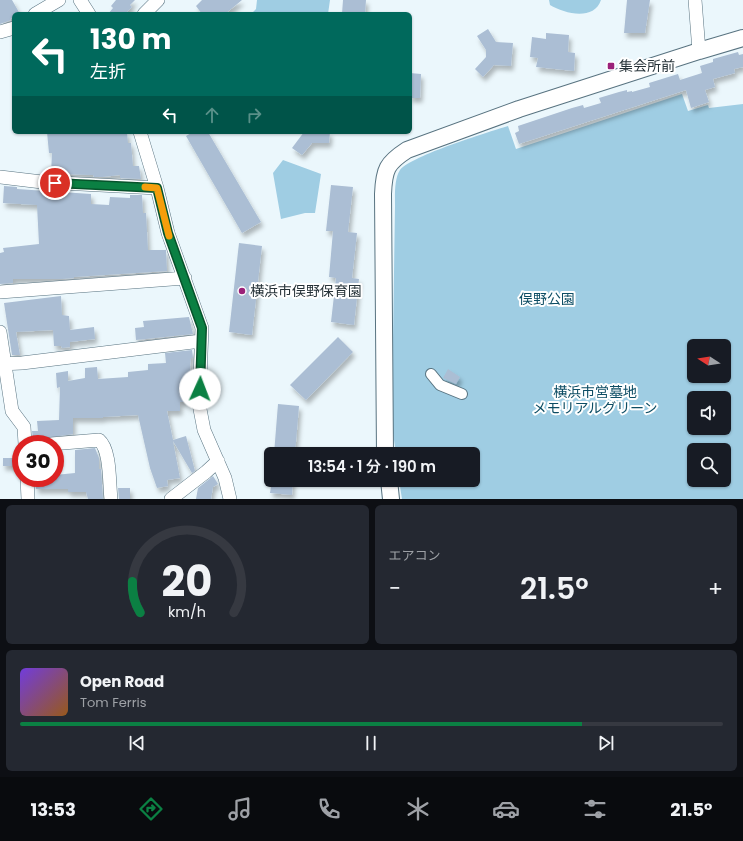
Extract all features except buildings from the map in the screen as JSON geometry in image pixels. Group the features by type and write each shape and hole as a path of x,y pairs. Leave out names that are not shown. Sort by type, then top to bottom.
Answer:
{"street":[{"path":"38,12 59,0"},
{"path":"80,0 88,12"},
{"path":"146,12 158,0"},
{"path":"695,0 699,50"},
{"path":"0,32 12,29"},
{"path":"385,447 383,194 384,176 392,160 407,150 519,109 699,50 743,38"},
{"path":"141,134 157,188 168,233 202,328 199,404 204,430 225,478 230,499"},
{"path":"0,177 42,182 157,188"},
{"path":"0,292 185,278"},
{"path":"0,332 3,364 12,411 24,427 24,435"},
{"path":"3,364 201,341"},
{"path":"431,374 440,385 462,394"},
{"path":"64,443 99,440 104,444 107,458 111,499"},
{"path":"171,499 218,461"},
{"path":"27,487 28,499"},
{"path":"390,487 391,499"}],"green space":[{"path":"257,0 330,0 328,12 253,12 256,9"},
{"path":"549,0 601,0 597,7 592,11 578,14 556,8 550,5"},
{"name":"俣野公園","path":"682,94 688,111 708,105 709,108 743,104 743,499 402,499 400,487 480,487 480,447 395,447 392,426 392,405 395,193 398,174 407,164 434,151 508,126 516,149"},
{"path":"283,160 321,174 315,213 305,213 281,219 273,173"}],"slow traffic":[{"path":"145,187 157,188 169,236"}],"place":[{"name":"集会所前","path":"611,66"},
{"name":"横浜市俣野保育園","path":"242,291"}],"route":[{"path":"55,183 157,188 168,233 202,328 200,389"}],"park label":[{"name":"横浜市営墓地 メモリアルグリーン","path":"595,400"}]}
